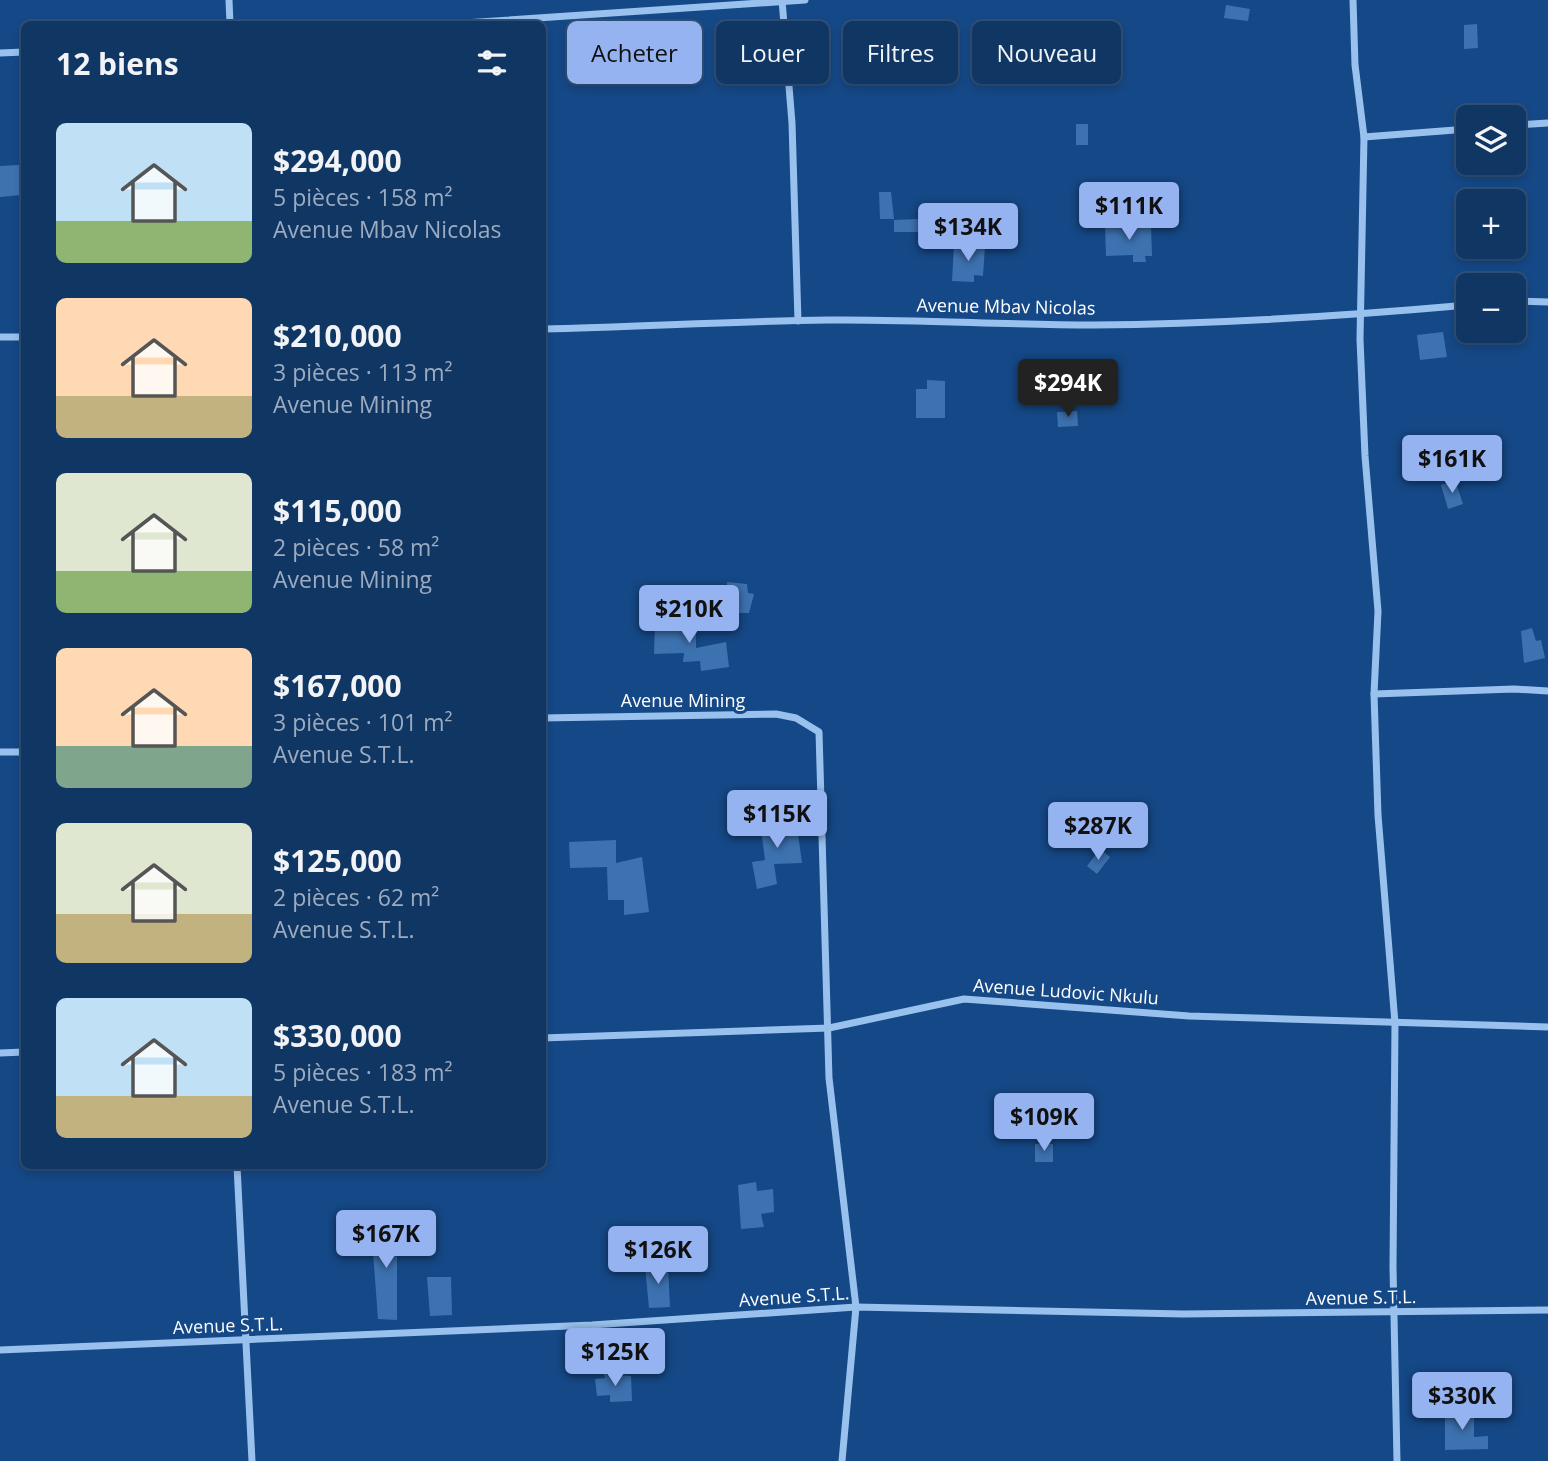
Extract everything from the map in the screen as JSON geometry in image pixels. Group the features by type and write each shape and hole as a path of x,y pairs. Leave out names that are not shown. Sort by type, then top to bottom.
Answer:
{"street":[{"path":"229,0 230,21"},
{"path":"492,21 805,0"},
{"path":"1353,0 1355,65 1364,137 1363,315 1360,339 1365,456 1378,611 1374,694 1385,937 1395,1023 1393,1267 1396,1314 1396,1461"},
{"path":"782,1 792,123 798,321"},
{"path":"0,53 21,52"},
{"path":"1526,124 1548,123"},
{"path":"1364,137 1456,130"},
{"path":"1526,301 1548,302"},
{"name":"Avenue Mbav Nicolas","path":"546,329 953,319 1091,325 1363,315 1456,306"},
{"path":"0,337 21,337"},
{"path":"1374,694 1502,689 1548,691"},
{"name":"Avenue Mining","path":"546,718 776,714 796,718 819,732 829,1028"},
{"path":"0,752 21,752"},
{"name":"Avenue Ludovic Nkulu","path":"546,1038 678,1036 829,1028 964,999 1189,1016 1548,1027"},
{"path":"829,1028 829,1077 856,1307 842,1461"},
{"path":"0,1054 21,1052"},
{"path":"237,1169 252,1461"},
{"name":"Avenue S.T.L.","path":"0,1350 593,1325 856,1307 1184,1314 1396,1314 1548,1310"}],"building":[{"path":"1226,5 1250,9 1248,21 1224,18"},
{"path":"1477,24 1478,48 1464,49 1464,25"},
{"path":"1076,124 1088,124 1088,145 1076,145"},
{"path":"19,165 21,195 0,197 0,166"},
{"path":"879,192 891,192 894,219 880,219"},
{"path":"942,218 942,228 933,229 933,232 894,232 894,220"},
{"path":"1151,225 1152,256 1145,256 1146,262 1133,262 1133,255 1106,256 1105,226"},
{"path":"954,245 985,246 983,276 974,275 974,282 952,281"},
{"path":"1443,332 1447,357 1420,360 1417,335"},
{"path":"927,380 945,381 945,418 916,418 916,389 927,389"},
{"path":"1077,411 1078,426 1058,427 1057,412"},
{"path":"1455,480 1463,504 1448,509 1441,485"},
{"path":"727,582 747,584 748,593 754,594 749,613 727,613"},
{"path":"696,620 696,648 726,642 729,667 701,671 700,661 683,662 684,653 654,654 655,622"},
{"path":"1532,628 1536,641 1541,640 1545,658 1524,663 1521,631"},
{"path":"796,819 802,863 774,864 777,884 757,889 752,862 765,860 761,829 765,828 766,821"},
{"path":"616,840 616,863 642,857 649,912 624,915 624,900 608,900 607,867 570,868 569,842"},
{"path":"1100,849 1110,857 1097,874 1087,866"},
{"path":"1035,1144 1053,1144 1053,1162 1035,1162"},
{"path":"756,1182 757,1191 773,1189 774,1212 761,1214 764,1227 741,1229 738,1185"},
{"path":"397,1224 397,1320 378,1319 371,1225"},
{"path":"645,1266 668,1266 670,1307 649,1308"},
{"path":"427,1277 451,1277 452,1315 430,1316"},
{"path":"604,1374 631,1376 632,1401 610,1402 610,1395 597,1396 595,1379 605,1378"},
{"path":"1474,1410 1474,1437 1488,1436 1488,1449 1445,1450 1445,1411"}]}
